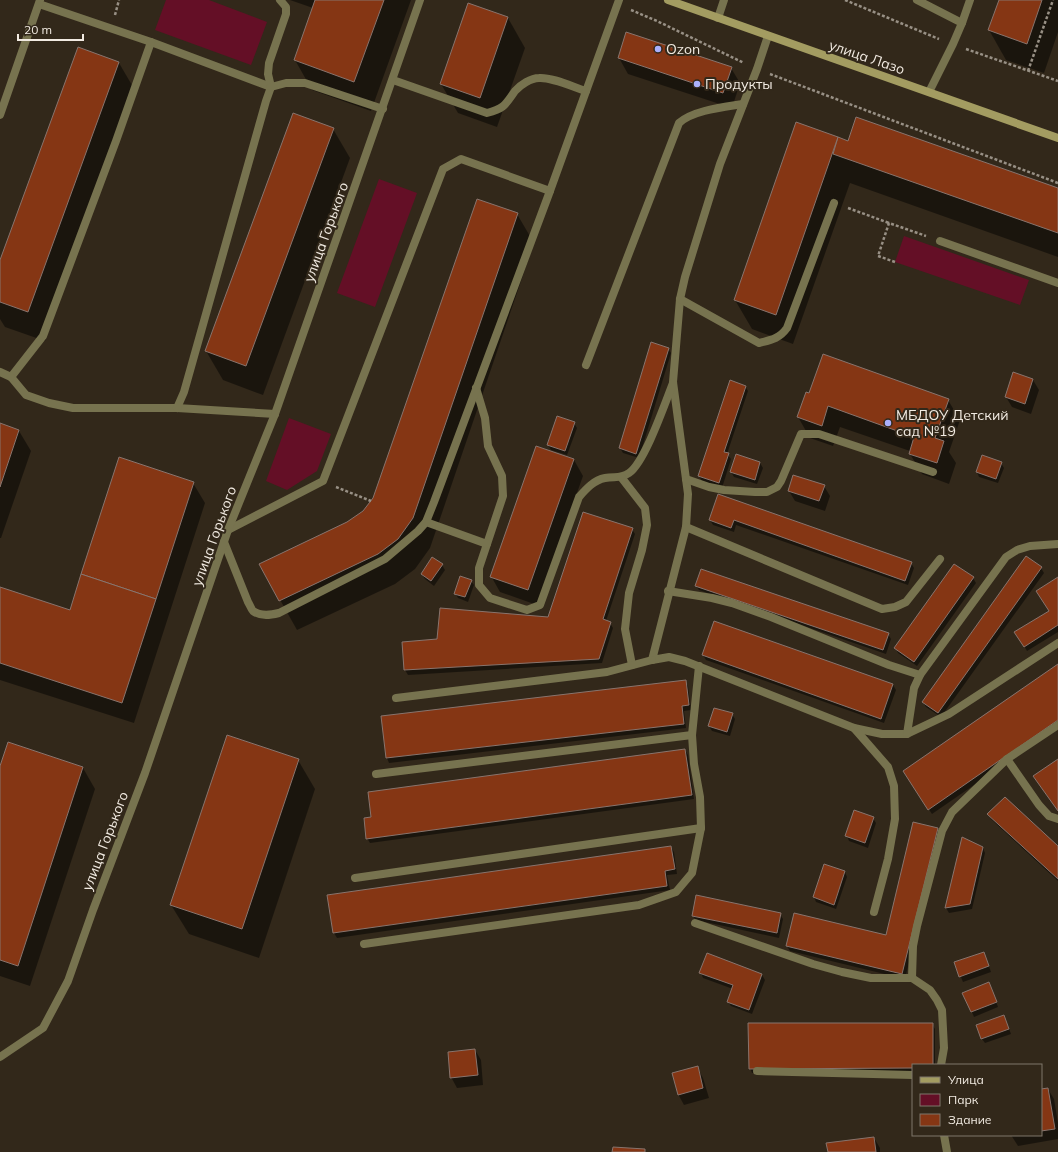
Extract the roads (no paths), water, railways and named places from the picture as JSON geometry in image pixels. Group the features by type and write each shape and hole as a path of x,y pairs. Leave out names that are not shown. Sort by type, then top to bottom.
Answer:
{"main road":[{"name":"улица Лазо","path":"668,0 1058,136"}],"street":[{"path":"177,408 184,392 271,87 268,74 269,63 286,14 286,7 280,0"},
{"name":"улица Горького","path":"0,1057 44,1028 68,981 93,910 145,773 228,530 275,414 420,0"},
{"path":"224,542 253,611 268,615 279,613 385,559 418,531 426,522 619,0"},
{"path":"718,18 724,0"},
{"path":"917,0 962,23"},
{"path":"929,92 953,44 970,0"},
{"path":"0,115 40,2 271,87 286,83 305,83 383,109"},
{"path":"652,660 668,591 686,527 688,494 673,382 680,300 685,277 720,164 757,69 768,36"},
{"path":"11,377 43,336 116,141 151,42"},
{"path":"393,80 487,113 498,110 507,102 516,89 526,81 537,78 548,79 586,91"},
{"path":"586,365 679,122 686,117 715,109 743,104"},
{"path":"228,530 323,481 443,169 462,159 550,190"},
{"path":"680,300 759,343 782,335 787,328 834,203"},
{"path":"940,241 1058,283"},
{"path":"0,372 11,377 26,395 49,403 73,408 177,408 275,414"},
{"path":"476,388 485,418 488,446 502,476 503,496 479,568 479,585 490,598 527,610 540,605 579,498 591,484 605,478 621,477 630,472 640,461 673,382"},
{"path":"686,479 709,487 724,490 767,492 777,487 781,481 801,434 819,434 933,472"},
{"path":"621,477 645,508 647,525 642,550 629,593 626,629 632,665"},
{"path":"426,522 487,544"},
{"path":"686,527 882,609 895,608 906,602 940,559"},
{"path":"907,734 914,688 920,675 1006,557 1017,550 1030,546 1058,544"},
{"path":"668,591 712,598 732,603 771,617 889,665 920,675"},
{"path":"396,698 607,672 669,657 685,660 854,728 882,734 907,734 949,714 1058,643"},
{"path":"364,944 639,905 676,892 692,873 701,828 700,797 694,764 692,735 699,666"},
{"path":"912,978 913,946 916,926 942,831 952,812 1007,759 1058,725"},
{"path":"854,728 888,767 894,786 895,819 888,859 874,912"},
{"path":"376,774 692,735"},
{"path":"1007,759 1039,805 1049,816 1058,819"},
{"path":"355,878 701,828"},
{"path":"695,923 813,964 842,972 870,978 912,978 930,990 942,1010 944,1048 941,1064"},
{"path":"757,1071 912,1075"},
{"path":"944,1136 947,1152"}],"place":[{"name":"Ozon","path":"658,49"},
{"name":"Продукты","path":"697,84"},
{"name":"МБДОУ Детский сад №19","path":"888,423"}]}
